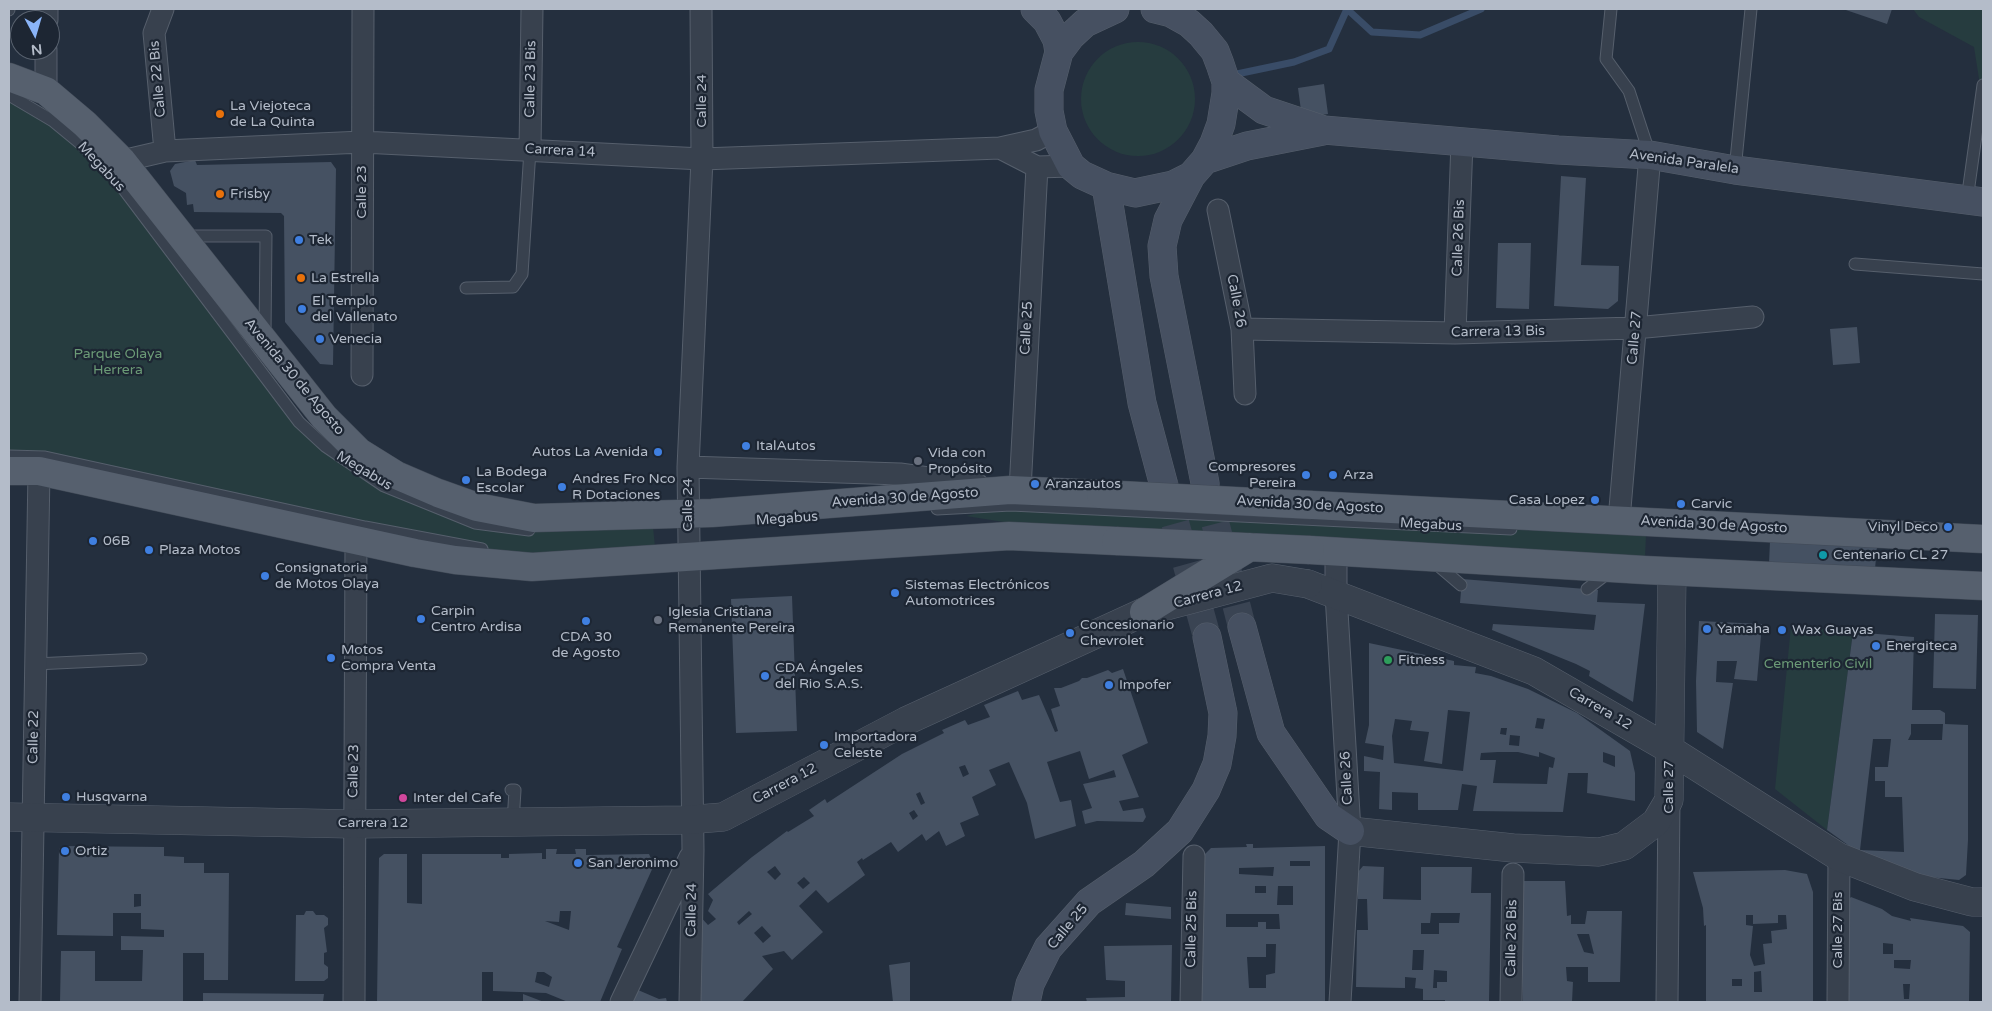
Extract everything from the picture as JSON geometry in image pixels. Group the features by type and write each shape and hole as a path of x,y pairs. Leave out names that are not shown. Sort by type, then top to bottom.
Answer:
{"main road":[{"path":"1035,9 1050,27 1057,40 1059,52"},
{"path":"1071,166 1053,131 1049,111 1049,90 1059,52 1070,36 1084,23 1115,9"},
{"path":"1155,9 1183,20 1201,34 1214,51 1226,82 1221,124 1168,220 1162,246 1164,276 1205,483"},
{"name":"Avenida 30 de Agosto","path":"9,77 46,91 85,124 122,161 324,417 359,452 396,475 438,494 477,506 534,518 688,538 1009,536 1310,550 1672,572 1983,586"},
{"name":"Avenida Paralela","path":"1226,82 1264,110 1324,130 1650,155 1734,170 1975,201"},
{"name":"Avenida Paralela","path":"1071,166 1082,175 1120,191 1152,191 1173,186 1198,168 1247,146 1324,130"},
{"path":"1106,186 1142,403 1163,482"},
{"name":"Avenida 30 de Agosto","path":"9,471 39,471 356,541 455,560 532,567 688,538 1015,490 1983,539"},
{"path":"1144,612 1250,547"},
{"path":"1242,627 1271,733 1328,816 1350,832"},
{"name":"Calle 25","path":"1026,1002 1030,984 1048,948 1089,902 1144,864 1180,831 1206,790 1217,764 1222,736 1223,713 1207,637"}],"street":[{"name":"Calle 22 Bis","path":"163,9 154,33 164,151"},
{"name":"Calle 23","path":"362,375 363,9"},
{"name":"Calle 23 Bis","path":"530,150 532,9"},
{"name":"Calle 24","path":"690,1002 693,850 688,467 702,159 702,9"},
{"path":"46,60 46,91"},
{"name":"Carrera 14","path":"122,161 164,151 362,142 702,159 1000,148 1036,140 1053,131"},
{"name":"Calle 26 Bis","path":"1455,333 1462,142"},
{"name":"Carrera 14","path":"1000,148 1037,167 1071,166"},
{"name":"Calle 27","path":"1619,520 1650,155"},
{"name":"Calle 25","path":"1015,490 1037,167"},
{"name":"Calle 26","path":"1218,210 1242,329 1245,394"},
{"name":"Carrera 13 Bis","path":"1242,329 1455,333 1635,328 1753,318"},
{"path":"688,467 900,474 1015,490"},
{"name":"Calle 22","path":"30,1002 21,818 36,664 39,471"},
{"name":"Calle 23","path":"354,1002 353,824 356,541"},
{"name":"Calle 26","path":"1336,553 1336,594 1350,832 1340,1002"},
{"name":"Calle 27","path":"1667,1002 1672,572"},
{"name":"Carrera 12","path":"21,818 353,824 692,820 722,817 906,721 1144,612 1272,578 1308,584 1534,671 1669,748 1839,857 1915,887 1972,902 1983,902"},
{"path":"1350,832 1512,848 1599,852 1624,846 1656,822 1669,800"},
{"path":"621,1002 693,850"},
{"name":"Calle 25 Bis","path":"1191,1002 1194,856"},
{"name":"Calle 27 Bis","path":"1838,1002 1839,857"},
{"name":"Calle 26 Bis","path":"1511,1002 1513,874"}],"lane":[{"path":"1611,9 1606,59 1629,91 1650,155"},
{"path":"1734,170 1750,9"},
{"path":"1975,201 1983,86"},
{"name":"Megabus","path":"9,95 53,121 81,144 116,179 299,422 325,446 384,486 475,523 544,530"},
{"path":"466,288 513,287 522,274 530,150"},
{"path":"183,236 266,236 265,344"},
{"path":"1856,264 1983,274"},
{"path":"9,456 45,457 469,548 496,550"},
{"name":"Megabus","path":"922,510 1011,505 1527,530"},
{"name":"Megabus","path":"653,527 688,538 832,516"},
{"name":"Megabus","path":"1089,528 1983,576"},
{"path":"1428,558 1461,585"},
{"path":"1587,589 1615,569"},
{"path":"36,664 140,659"},
{"path":"511,790 515,790 513,822"}],"green space":[{"path":"1913,9 1983,9 1983,104 1974,47 1919,17"},
{"path":"1138,42 1160,46 1179,58 1191,77 1195,99 1191,121 1179,140 1160,152 1138,156 1116,152 1097,140 1085,121 1081,99 1085,77 1097,58 1116,46"},
{"name":"Parque Olaya Herrera","path":"9,95 21,101 116,179 299,422 384,486 653,527 655,547 533,554 469,548 9,456"},
{"path":"1011,505 1646,535 1645,558 1010,523 966,516"},
{"name":"Cementerio Civil","path":"1791,626 1853,632 1827,830 1775,789"}],"building":[{"path":"1843,9 1892,9 1887,24"},
{"path":"1324,84 1328,114 1302,118 1298,88"},
{"path":"195,160 197,165 331,162 336,169 333,365 320,364 285,322 284,216 281,213 194,212 193,204 187,205 186,193 174,186 170,171 175,164"},
{"path":"1561,176 1586,178 1581,265 1619,266 1618,301 1608,309 1554,306"},
{"path":"1498,243 1531,243 1529,309 1496,308"},
{"path":"1857,327 1860,363 1833,365 1830,329"},
{"name":"Centenario CL 27","path":"1770,541 1877,547 1875,569 1769,564"},
{"path":"1462,579 1598,590 1597,602 1645,604 1633,702 1589,676 1590,671 1492,630 1493,624 1594,630 1596,615 1460,603"},
{"name":"CDA Ángeles del Rio S.A.S.","path":"792,596 797,731 736,733 731,599"},
{"path":"1935,614 1978,615 1976,689 1933,688"},
{"path":"1699,621 1762,624 1757,681 1734,679 1737,661 1717,661 1716,682 1733,683 1723,749 1697,732 1696,681"},
{"path":"1853,632 1914,637 1912,710 1940,710 1945,713 1945,724 1968,725 1968,840 1966,875 1959,880 1919,876 1859,853 1827,830","holes":["1911,724 1943,724 1942,740 1908,740 1911,734","1873,739 1891,739 1888,767 1875,767 1875,781 1885,781 1885,797 1902,797 1904,852 1860,850"]},
{"path":"1369,643 1454,661 1454,665 1476,667 1475,673 1491,676 1528,689 1577,713 1630,751 1635,773 1635,801 1587,793 1588,773 1568,773 1563,812 1473,811 1477,786 1462,784 1458,810 1418,810 1418,793 1392,792 1392,810 1379,809 1380,772 1364,771 1364,756 1383,760 1384,746 1365,743 1369,725","holes":["1448,710 1470,712 1463,771 1394,763 1392,736 1395,719 1412,721 1410,730 1429,732 1424,761 1442,764","1537,718 1545,719 1543,729 1535,728","1501,728 1507,728 1506,735 1500,734","1510,735 1520,736 1519,746 1509,745","1498,752 1518,752 1539,757 1539,752 1555,758 1553,768 1549,767 1547,784 1493,783 1496,760 1480,760 1481,753","1603,752 1615,756 1615,767 1603,762"]},
{"path":"1123,669 1148,743 1122,755 1139,797 1119,801 1123,811 1143,808 1146,817 1143,822 1097,821 1085,824 1082,811 1092,808 1083,784 1116,777 1114,770 1089,779 1080,751 1047,762 1060,802 1071,800 1076,826 1035,839 1027,803 1009,762 989,770 996,785 972,797 979,815 960,823 965,836 946,846 939,831 926,841 922,834 898,852 891,842 863,860 862,858 857,862 865,875 828,903 816,890 799,906 823,932 792,960 784,951 762,956 773,969 742,1002 700,1002 697,913 708,925 716,919 708,911 713,900 708,894 787,831 814,816 809,810 825,799 827,803 902,754 944,733 942,730 965,720 968,725 990,717 984,705 1018,691 1022,700 1039,695 1055,732 1058,731 1051,709 1060,706 1054,688 1061,688 1082,678 1108,670 1112,673","holes":["965,765 969,774 963,777 959,767","920,792 925,803 921,805 916,794","914,810 918,816 913,820 909,813","775,866 781,874 775,880 767,872","804,877 810,883 803,889 797,883","749,911 752,914 739,925 737,922","762,926 771,936 763,943 754,933"]},
{"path":"1246,844 1253,844 1253,848 1325,846 1325,1002 1202,1002 1201,952 1205,854 1211,848 1247,847","holes":["1290,861 1310,861 1310,866 1290,866","1274,867 1273,876 1239,874 1239,868","1255,886 1266,886 1266,893 1255,893","1278,886 1293,886 1293,905 1277,905","1226,914 1279,914 1280,929 1266,929 1266,922 1258,922 1258,927 1226,927","1266,944 1276,944 1275,973 1266,975 1266,988 1249,988 1247,957 1266,957"]},
{"path":"62,846 164,847 164,856 184,857 184,863 204,863 204,873 229,873 228,980 204,980 204,953 183,953 183,1002 60,1002 61,951 95,951 95,981 142,981 143,950 121,950 121,936 164,937 164,930 141,929 141,913 113,913 113,936 57,935 59,849","holes":["134,894 141,894 141,906 134,907"]},
{"path":"546,849 557,849 556,854 576,854 575,849 586,849 586,855 649,854 654,865 617,947 622,949 600,1002 568,1002 546,993 493,991 493,972 482,972 482,1002 377,1002 379,858 384,854 407,854 407,903 422,904 422,854 501,854 501,858 509,858 509,854 542,853 542,859 546,859","holes":["560,911 571,911 569,930 545,921 559,922","537,972 544,972 552,977 549,987 535,982"]},
{"path":"1363,866 1384,867 1383,899 1421,900 1421,867 1472,867 1471,893 1491,893 1489,1002 1423,1000 1423,989 1415,988 1416,978 1405,977 1405,988 1356,987 1357,930 1368,930 1367,899 1358,899 1358,872","holes":["1431,913 1460,913 1459,923 1439,923 1439,934 1421,934 1421,923 1430,923","1413,950 1424,950 1423,970 1412,970","1434,970 1447,971 1447,982 1437,982 1437,988 1433,988"]},
{"path":"1785,870 1807,874 1813,892 1813,1002 1706,1002 1706,925 1704,926 1703,908 1693,872","holes":["1746,915 1753,915 1753,924 1778,923 1778,915 1786,915 1787,929 1771,931 1772,943 1763,944 1765,964 1754,966 1750,955 1753,926 1746,925","1761,971 1762,992 1754,992 1754,972","1732,979 1742,979 1742,986 1732,986"]},
{"path":"1521,881 1565,881 1567,916 1571,915 1571,924 1585,924 1587,911 1622,911 1620,982 1588,982 1588,967 1566,967 1567,981 1573,982 1572,1002 1523,1002","holes":["1577,934 1589,934 1594,954 1584,952"]},
{"path":"1851,897 1882,909 1892,916 1911,921 1910,918 1963,926 1970,932 1969,1002 1847,1002 1847,901","holes":["1883,943 1893,944 1893,954 1883,954","1894,960 1911,960 1910,969 1894,968","1903,984 1910,984 1909,999 1904,999"]},
{"path":"1126,903 1171,907 1171,919 1125,915"},
{"path":"306,911 313,911 316,915 324,915 328,918 328,925 324,928 327,952 324,953 324,964 328,967 328,978 324,981 295,981 296,915 304,915"},
{"path":"1172,945 1171,1002 1087,1002 1086,998 1125,997 1125,981 1106,980 1104,946"},
{"path":"910,962 910,1001 893,1002 889,965"},
{"path":"638,990 659,999 666,998 667,1002 633,1002"},
{"path":"203,993 324,994 323,1002 203,1002"},
{"path":"523,994 544,1002 523,1002"}],"waterway":[{"path":"1232,75 1294,62 1329,49 1347,9 1372,32 1420,35 1481,9"}],"tunnel":[{"path":"1164,483 1207,637"},
{"path":"1205,483 1242,627"}],"place":[{"name":"La Viejoteca de La Quinta","path":"220,114"},
{"name":"Frisby","path":"220,194"},
{"name":"Tek","path":"299,240"},
{"name":"La Estrella","path":"301,278"},
{"name":"El Templo del Vallenato","path":"302,309"},
{"name":"Venecia","path":"320,339"},
{"name":"ItalAutos","path":"746,446"},
{"name":"Autos La Avenida","path":"658,452"},
{"name":"Vida con Propósito","path":"918,461"},
{"name":"Compresores Pereira","path":"1306,475"},
{"name":"Arza","path":"1333,475"},
{"name":"La Bodega Escolar","path":"466,480"},
{"name":"Aranzautos","path":"1035,484"},
{"name":"Andres Fro Nco R Dotaciones","path":"562,487"},
{"name":"Casa Lopez","path":"1595,500"},
{"name":"Carvic","path":"1681,504"},
{"name":"Vinyl Deco","path":"1948,527"},
{"name":"06B","path":"93,541"},
{"name":"Plaza Motos","path":"149,550"},
{"name":"Centenario CL 27","path":"1823,555"},
{"name":"Consignatoria de Motos Olaya","path":"265,576"},
{"name":"Sistemas Electrónicos Automotrices","path":"895,593"},
{"name":"Carpin Centro Ardisa","path":"421,619"},
{"name":"Iglesia Cristiana Remanente Pereira","path":"658,620"},
{"name":"CDA 30 de Agosto","path":"586,621"},
{"name":"Yamaha","path":"1707,629"},
{"name":"Wax Guayas","path":"1782,630"},
{"name":"Concesionario Chevrolet","path":"1070,633"},
{"name":"Energiteca","path":"1876,646"},
{"name":"Motos Compra Venta","path":"331,658"},
{"name":"Fitness","path":"1388,660"},
{"name":"CDA Ángeles del Rio S.A.S.","path":"765,676"},
{"name":"Impofer","path":"1109,685"},
{"name":"Importadora Celeste","path":"824,745"},
{"name":"Husqvarna","path":"66,797"},
{"name":"Inter del Cafe","path":"403,798"},
{"name":"Ortiz","path":"65,851"},
{"name":"San Jeronimo","path":"578,863"}]}
